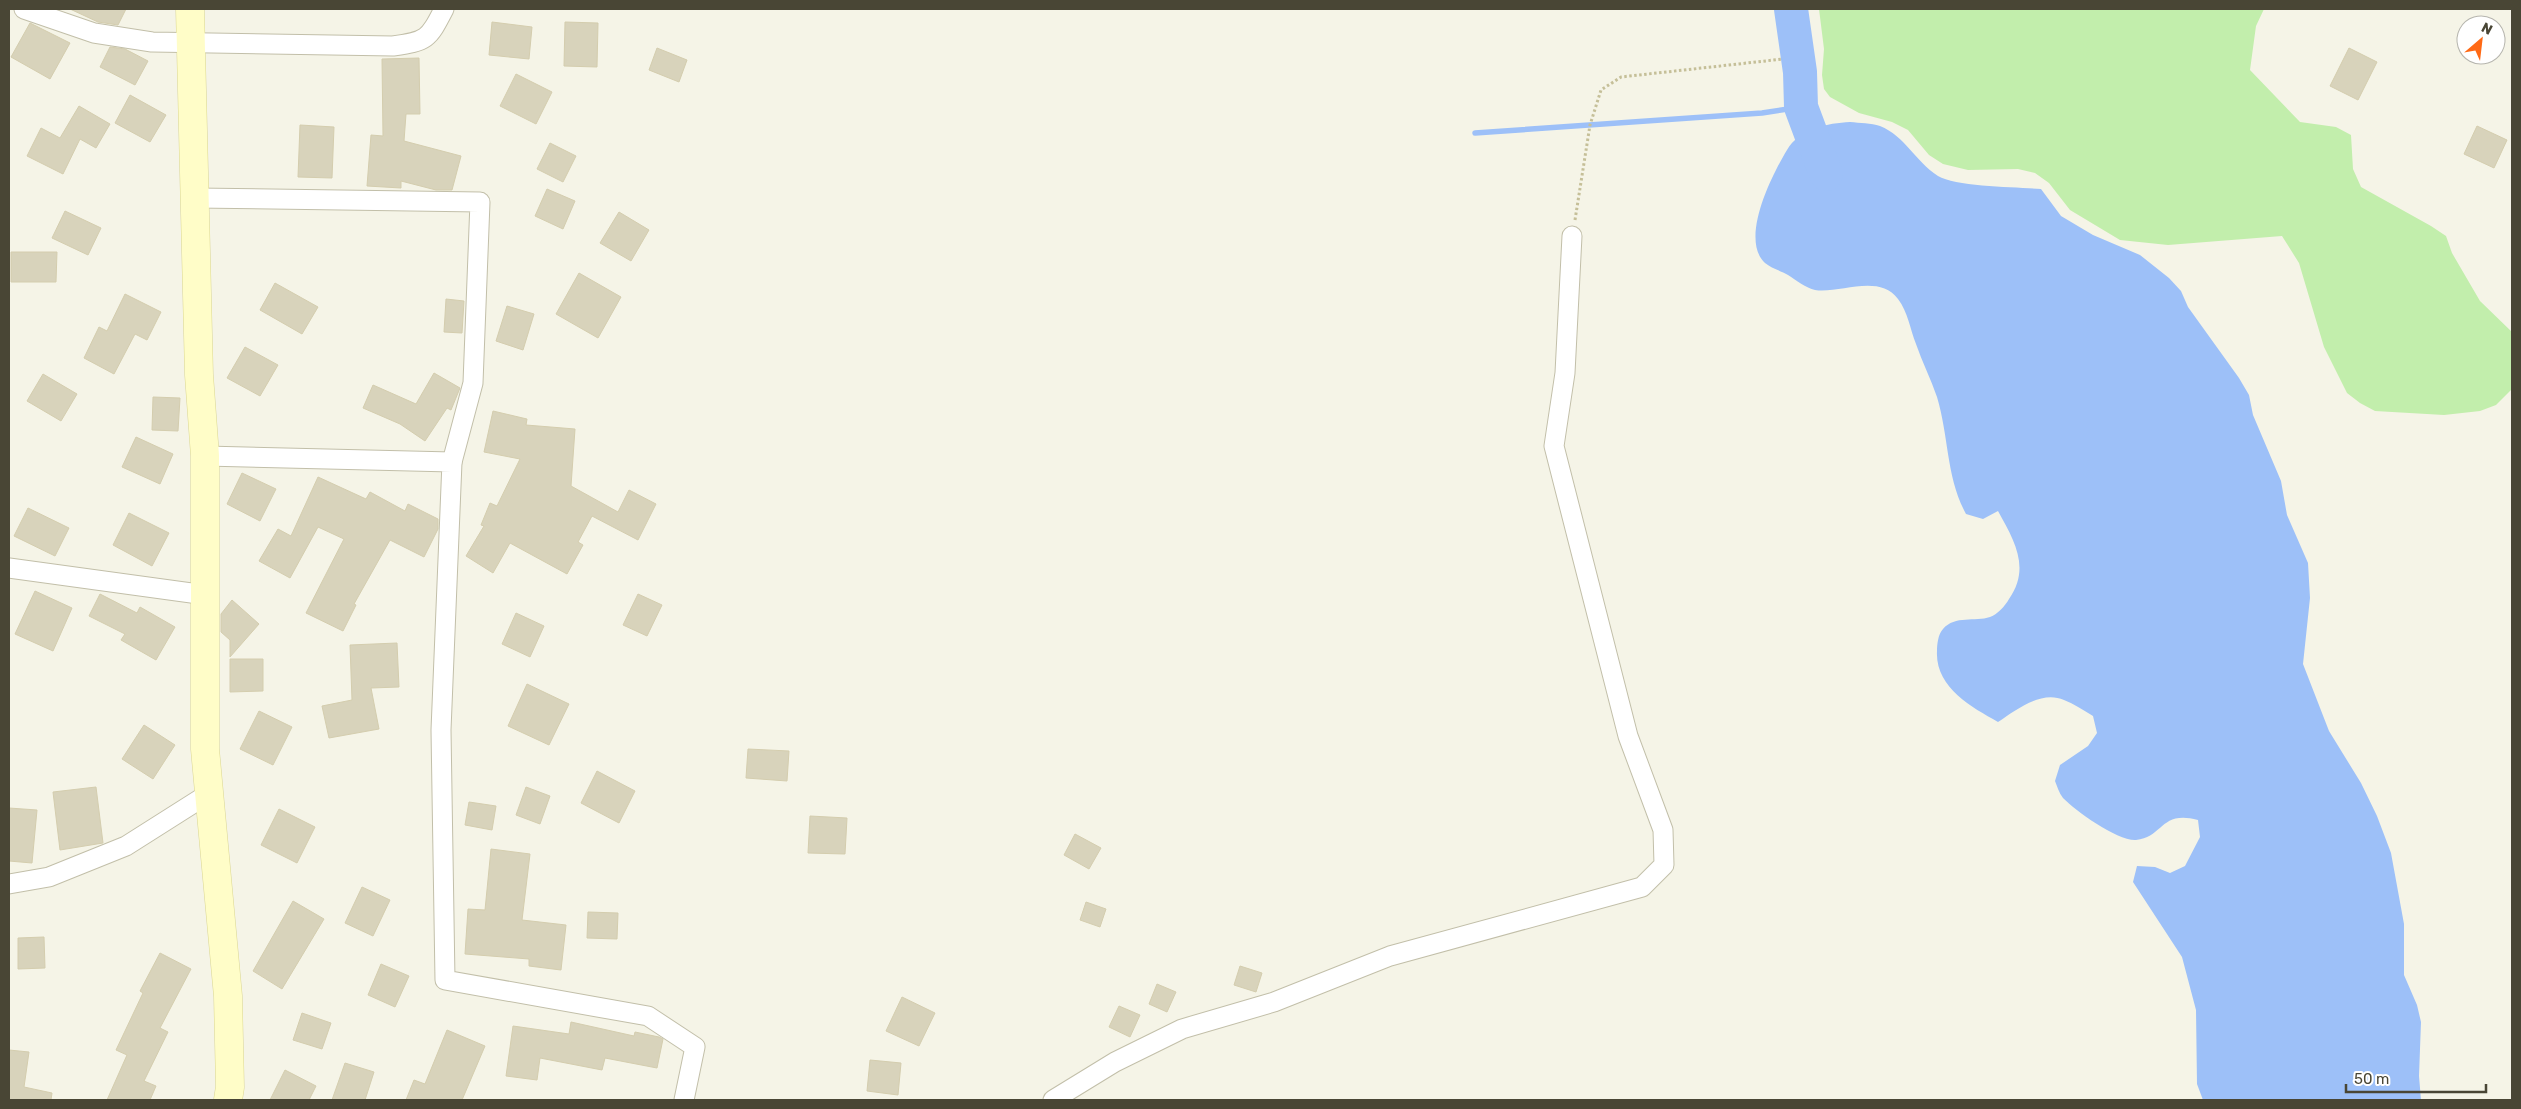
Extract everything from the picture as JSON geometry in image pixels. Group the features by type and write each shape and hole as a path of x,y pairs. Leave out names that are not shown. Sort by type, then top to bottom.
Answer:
{"street":[{"path":"24,9 94,33 152,42 393,46 420,42 432,32 444,9"},
{"path":"190,9 199,375 205,456 205,749 228,996 230,1087 228,1100"},
{"path":"195,198 480,202 473,383 452,462 441,730 445,980 648,1016 695,1047 684,1100"},
{"path":"1053,1100 1115,1062 1182,1029 1274,1002 1390,956 1642,887 1664,866 1663,830 1628,736 1554,446 1565,373 1572,236"},
{"path":"205,456 452,462"},
{"path":"9,568 206,595"},
{"path":"9,884 49,877 126,846 208,794"}],"path":[{"path":"1572,236 1590,125 1601,90 1621,77 1783,59"}],"green space":[{"path":"1819,9 2264,9 2256,26 2250,70 2300,122 2336,127 2351,135 2353,169 2361,187 2446,236 2452,253 2480,301 2512,332 2512,389 2496,405 2480,411 2444,415 2375,411 2360,403 2347,393 2324,347 2299,263 2282,236 2168,245 2120,240 2070,210 2049,183 2035,173 2018,169 1968,170 1943,164 1929,155 1908,130 1892,122 1859,113 1830,97 1824,89 1822,75 1824,49"}],"water":[{"path":"1850,122 1877,125 1889,130 1930,170 1947,180 2003,187 2041,189 2061,216 2093,235 2140,255 2169,278 2181,291 2188,307 2249,395 2253,415 2281,481 2287,515 2308,563 2310,598 2303,664 2329,731 2361,783 2377,816 2391,853 2404,924 2404,975 2417,1005 2421,1022 2419,1076 2421,1100 2203,1100 2197,1084 2196,1010 2182,957 2133,882 2137,866 2155,867 2170,873 2185,866 2200,837 2198,820 2176,818 2145,838 2136,840 2118,836 2108,831 2063,798 2055,781 2060,765 2088,746 2097,733 2093,716 2064,700 2047,698 2029,703 1998,722 1966,702 1948,685 1942,675 1938,664 1937,649 1941,631 1959,620 1993,616 2005,604 2015,588 2019,576 2018,554 2010,533 1998,511 1983,519 1966,514 1951,471 1937,397 1918,351 1907,315 1898,299 1890,291 1880,287 1858,286 1825,290 1808,288 1765,263 1758,252 1756,238 1761,206 1774,174 1787,150 1799,137 1815,128"}],"building":[{"path":"70,9 126,9 118,25 98,22"},
{"path":"492,22 532,27 529,59 489,55"},
{"path":"565,22 598,23 597,67 564,66"},
{"path":"30,23 70,43 50,79 11,57"},
{"path":"110,47 125,49 148,61 135,85 100,67"},
{"path":"657,48 687,60 679,82 649,70"},
{"path":"2349,48 2377,62 2358,100 2330,86"},
{"path":"419,58 420,114 406,114 404,141 461,156 452,190 436,190 401,181 401,188 367,186 371,135 383,136 382,59"},
{"path":"516,74 552,92 536,124 500,106"},
{"path":"130,95 166,115 150,142 115,123"},
{"path":"79,106 110,124 96,148 80,139 63,174 27,156 41,128 60,138"},
{"path":"300,125 334,127 332,178 298,177"},
{"path":"2477,126 2507,140 2494,168 2464,154"},
{"path":"550,143 576,156 563,182 537,169"},
{"path":"547,189 575,201 563,229 535,216"},
{"path":"65,211 101,228 88,255 52,238"},
{"path":"619,212 649,230 631,261 600,243"},
{"path":"11,252 57,252 56,282 11,282"},
{"path":"579,273 621,297 598,338 556,314"},
{"path":"275,283 318,307 302,334 260,310"},
{"path":"125,294 161,312 147,340 135,334 114,374 84,358 99,327 107,331"},
{"path":"446,299 464,301 462,333 444,332"},
{"path":"507,306 534,314 523,350 496,341"},
{"path":"245,347 278,365 260,396 227,378"},
{"path":"434,373 460,388 451,410 447,408 425,441 400,424 363,408 373,385 416,404"},
{"path":"43,374 77,394 61,421 27,401"},
{"path":"153,397 180,398 178,431 152,430"},
{"path":"493,411 527,419 526,425 575,429 571,486 618,512 629,490 656,504 638,540 592,516 578,542 583,545 567,574 510,543 493,573 466,556 484,526 481,525 490,503 497,506 520,459 484,452"},
{"path":"136,437 173,454 160,484 122,467"},
{"path":"242,473 276,489 260,521 227,504"},
{"path":"318,477 366,499 370,492 405,511 408,504 438,519 438,529 424,557 390,540 354,604 356,605 343,631 306,613 344,539 318,527 290,578 259,561 278,529 291,536"},
{"path":"28,508 69,528 55,556 14,536"},
{"path":"129,513 169,533 152,566 113,545"},
{"path":"35,591 72,608 53,651 15,634"},
{"path":"100,594 137,613 140,607 175,627 156,660 121,640 125,634 89,616"},
{"path":"638,594 662,605 647,636 623,625"},
{"path":"232,600 259,624 230,657 230,640 221,632 221,614"},
{"path":"516,613 544,626 530,657 502,644"},
{"path":"397,643 399,687 371,688 379,729 329,738 322,706 352,700 350,645"},
{"path":"230,659 263,659 263,691 230,692"},
{"path":"527,684 569,704 549,745 508,726"},
{"path":"259,711 292,727 273,765 240,749"},
{"path":"144,725 175,745 153,779 122,759"},
{"path":"748,749 789,751 787,781 746,778"},
{"path":"597,771 635,791 619,823 581,803"},
{"path":"96,787 103,843 60,850 53,792"},
{"path":"526,787 550,796 540,824 516,815"},
{"path":"469,802 496,806 492,830 465,825"},
{"path":"9,808 37,810 32,863 9,861"},
{"path":"279,809 315,827 297,863 261,845"},
{"path":"810,816 847,818 845,854 808,853"},
{"path":"1075,834 1101,848 1089,869 1064,855"},
{"path":"491,849 530,854 522,920 566,925 561,970 529,966 529,959 465,954 468,909 485,910"},
{"path":"362,887 390,900 373,936 345,923"},
{"path":"293,901 324,919 282,989 253,971"},
{"path":"1086,902 1106,909 1100,927 1080,920"},
{"path":"588,912 618,913 617,939 587,938"},
{"path":"44,937 45,968 18,969 18,938"},
{"path":"160,953 191,969 160,1028 168,1032 144,1081 156,1086 150,1100 107,1100 127,1055 116,1050 143,993 140,991"},
{"path":"381,964 409,976 395,1007 368,995"},
{"path":"1240,966 1262,973 1256,992 1234,985"},
{"path":"1157,984 1176,992 1167,1012 1149,1004"},
{"path":"902,997 935,1013 919,1046 886,1031"},
{"path":"1119,1006 1140,1015 1130,1037 1109,1027"},
{"path":"302,1013 331,1023 322,1049 293,1040"},
{"path":"571,1022 634,1036 635,1032 663,1039 657,1068 605,1058 602,1070 540,1058 537,1080 506,1076 513,1026 569,1034"},
{"path":"447,1030 485,1046 462,1100 406,1100 414,1080 425,1084"},
{"path":"9,1050 29,1052 24,1087 52,1093 51,1100 9,1100"},
{"path":"870,1060 901,1063 898,1095 867,1091"},
{"path":"345,1063 374,1072 365,1100 332,1100"},
{"path":"285,1070 316,1086 309,1100 270,1100"}],"waterway":[{"path":"1791,9 1800,72 1801,107 1826,174"},
{"path":"1475,133 1762,113 1801,107"}]}
